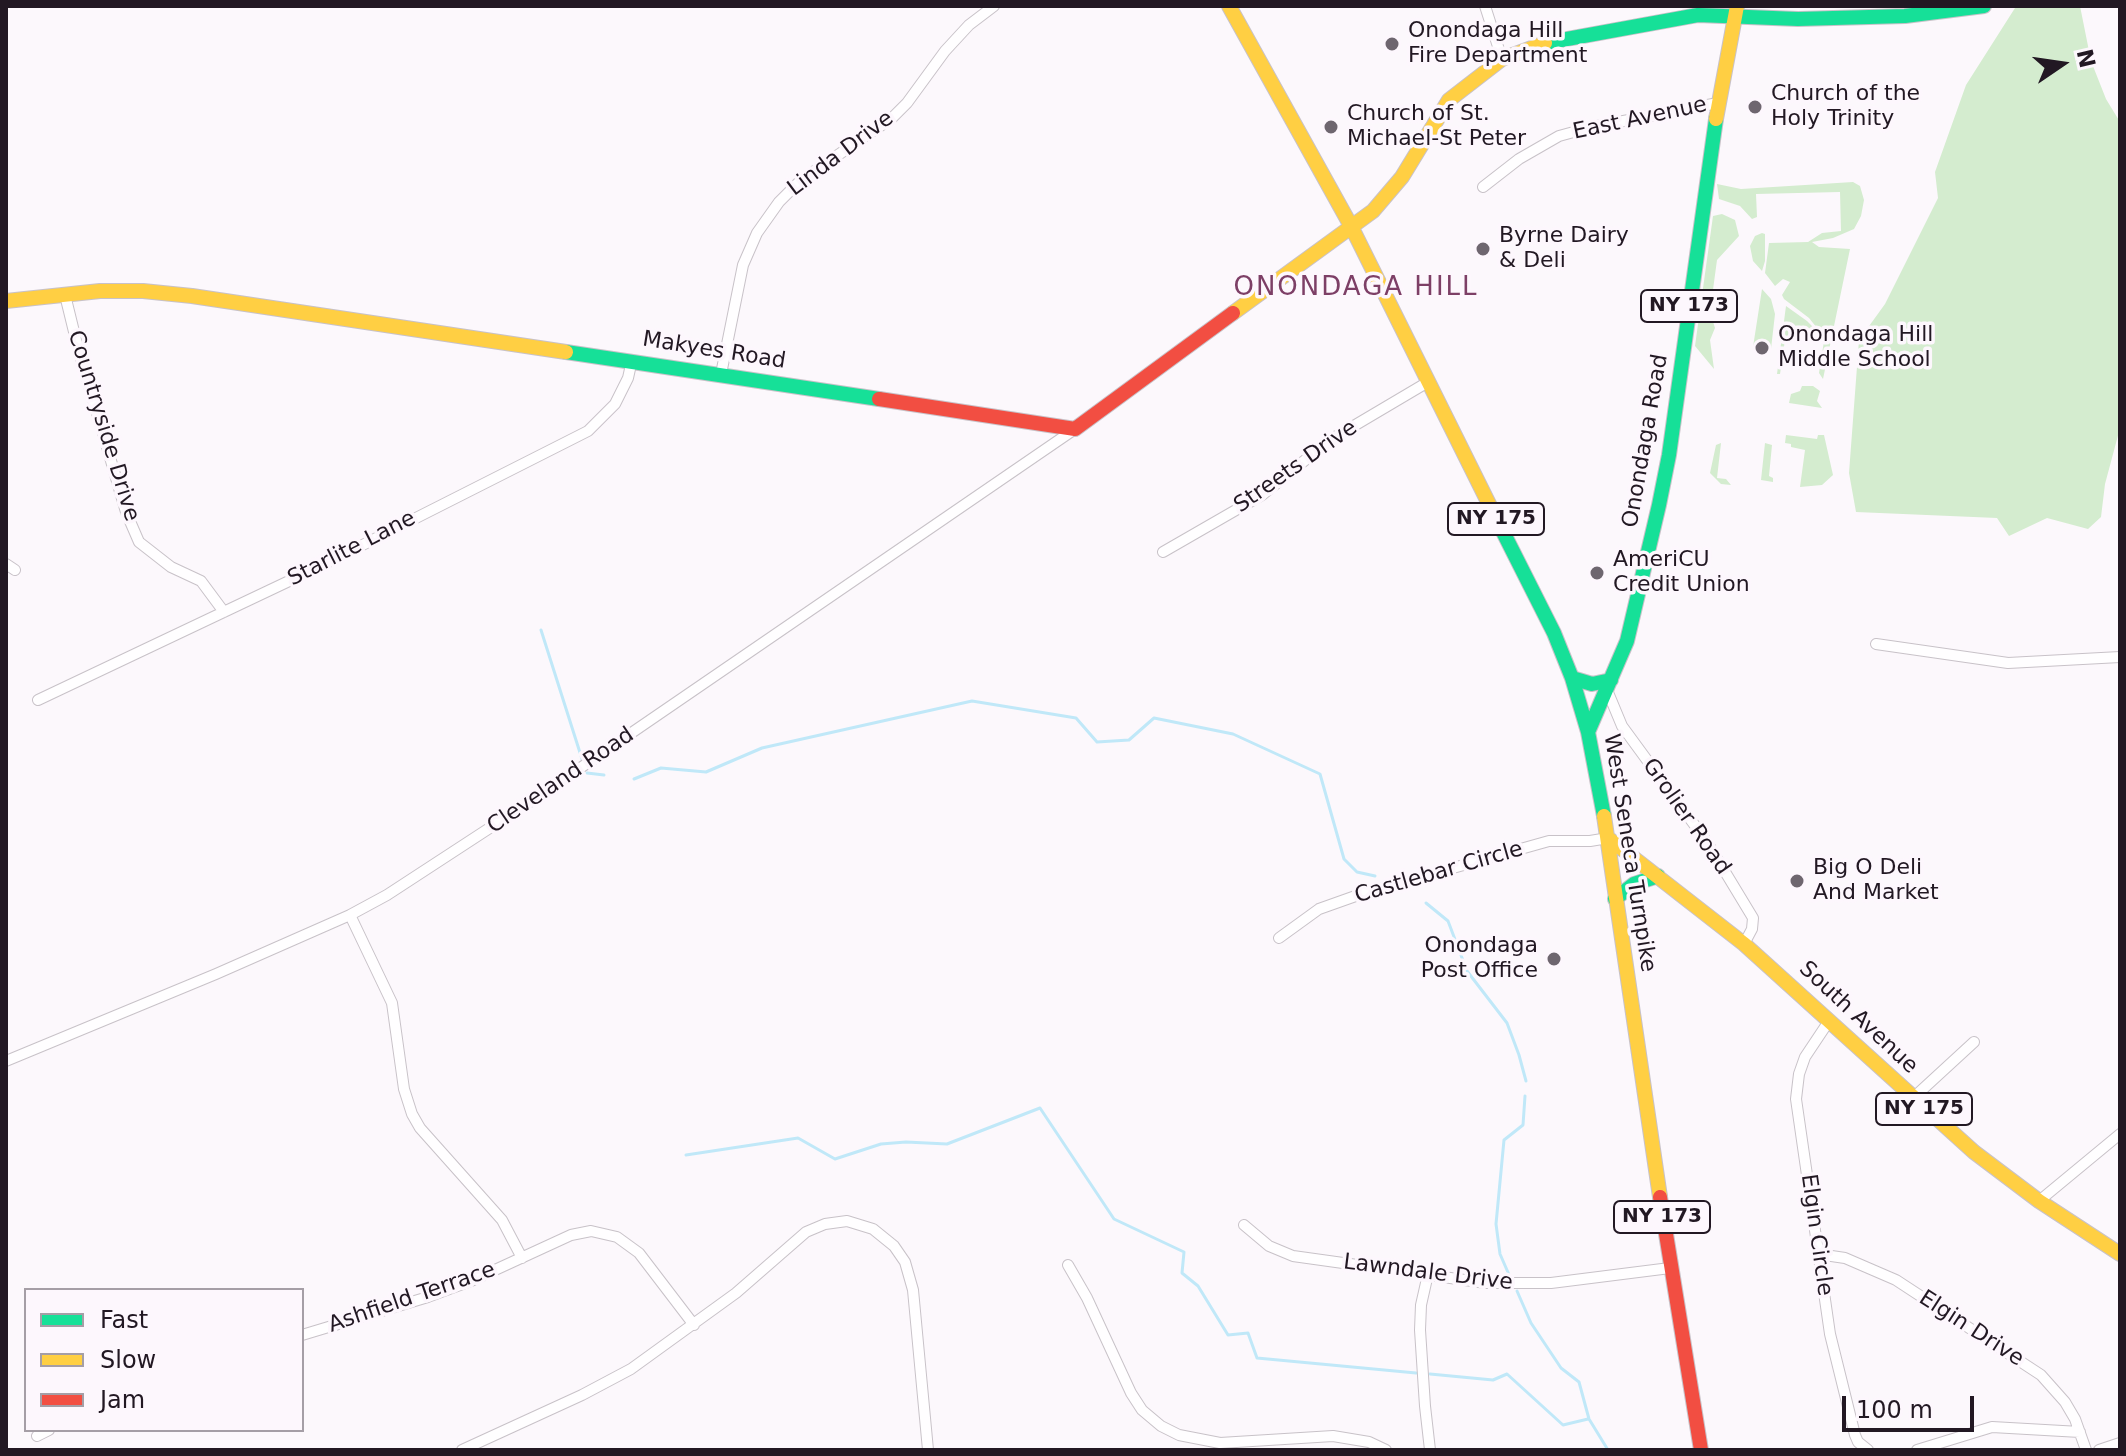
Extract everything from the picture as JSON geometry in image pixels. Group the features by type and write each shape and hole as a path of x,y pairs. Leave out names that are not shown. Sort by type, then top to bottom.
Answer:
{"main road":[{"name":"West Seneca Turnpike","path":"1229,6 1351,226 1554,633 1572,678 1588,732 1608,838 1670,1268 1701,1450"},
{"path":"1075,429 1373,211 1402,177 1449,100 1502,59 1536,45 1698,15 1735,12 1798,19 1905,16 1984,6"},
{"name":"Onondaga Road","path":"1588,732 1627,641 1667,466 1718,103 1735,12"},
{"name":"Makyes Road","path":"6,301 143,291 192,296 1075,429"},
{"path":"1572,678 1609,685"},
{"name":"South Avenue","path":"1608,838 1744,944 1974,1152 2039,1201 2120,1254"},
{"path":"1615,899 1634,884 1658,876"}],"street":[{"name":"Linda Drive","path":"721,374 743,265 757,233 779,202 800,181 892,118 961,33 994,6"},
{"path":"1485,6 1502,59"},
{"name":"East Avenue","path":"1483,187 1519,159 1559,136 1718,103"},
{"name":"Countryside Drive","path":"65,295 126,512 139,542 171,567 201,581 224,612"},
{"name":"Starlite Lane","path":"38,700 325,564 588,431 615,404 628,378 632,360"},
{"name":"Streets Drive","path":"1163,552 1262,495 1330,440 1428,382"},
{"name":"Cleveland Road","path":"6,1061 350,915 428,870 1075,429"},
{"path":"1876,644 2008,663 2120,657"},
{"name":"Grolier Road","path":"1609,685 1622,726 1714,851 1753,918 1752,929 1744,944"},
{"name":"Castlebar Circle","path":"1279,938 1319,909 1364,893 1549,841 1608,838"},
{"name":"Ashfield Terrace","path":"350,915 392,1003 404,1089 412,1114 420,1128 502,1220 522,1258"},
{"name":"Elgin Circle","path":"1829,1021 1805,1057 1796,1099 1830,1334 1855,1435 1868,1450"},
{"path":"1912,1099 1974,1042"},
{"path":"2039,1201 2120,1134"},
{"path":"462,1450 631,1369 736,1293 806,1232 825,1224 847,1221 873,1229 894,1246 905,1262 913,1290 928,1450"},
{"name":"Lawndale Drive","path":"1244,1225 1269,1246 1293,1256 1513,1284 1551,1283 1670,1268"},
{"name":"Ashfield Terrace","path":"304,1334 428,1297 571,1235 591,1231 617,1237 639,1253 694,1325"},
{"name":"Elgin Drive","path":"1818,1254 1845,1258 1896,1280 2028,1366 2058,1391 2075,1419 2086,1450"},
{"path":"1068,1265 1087,1298 1131,1393 1142,1410 1161,1426 1179,1435 1209,1442 1262,1442 1333,1436 1369,1442 1386,1450"},
{"path":"1428,1274 1421,1305 1420,1330 1430,1450"},
{"path":"1917,1450 1992,1427 2080,1432"},
{"path":"37,1436 45,1432"},
{"path":"2099,1450 2120,1443"}],"green space":[{"path":"2080,6 2091,61 2106,99 2120,122 2120,428 2105,484 2101,517 2088,529 2047,518 2009,536 1997,518 1856,512 1849,473 1859,340 1885,304 1938,198 1935,172 1966,85 2015,8"},
{"path":"1853,182 1860,186 1864,200 1854,229 1812,242 1819,247 1850,249 1823,379 1819,373 1824,341 1821,333 1809,318 1784,299 1782,295 1790,282 1783,279 1775,286 1765,273 1769,243 1808,242 1822,233 1841,231 1840,192 1756,194 1757,217 1752,219 1740,206 1719,199 1717,184 1741,189"},
{"path":"1722,214 1735,220 1739,236 1717,260 1710,312 1715,328 1710,340 1714,369 1695,346 1713,216"},
{"path":"1765,234 1765,261 1762,271 1753,261 1750,246 1755,236"},
{"path":"1762,289 1771,299 1775,314 1771,349 1753,347"},
{"path":"1786,306 1816,330 1819,340 1788,336 1780,374 1777,374"},
{"path":"1802,386 1813,386 1820,391 1817,401 1822,408 1789,403 1791,394 1800,391"},
{"path":"1786,435 1817,439 1818,435 1824,435 1833,475 1822,485 1800,487 1805,450 1785,443"},
{"path":"1721,443 1717,478 1726,479 1731,485 1721,484 1710,473 1716,445"},
{"path":"1765,443 1772,445 1769,476 1773,482 1761,480"}],"waterway":[{"path":"541,630 582,759"},
{"path":"634,779 661,768 706,772 762,748 972,701 1076,718 1097,742 1129,740 1154,718 1233,734 1320,774 1344,859 1357,872 1375,876"},
{"path":"587,773 604,775"},
{"path":"1426,903 1448,921 1467,971 1507,1023 1526,1081"},
{"path":"1510,1277 1500,1254 1496,1224 1504,1140 1523,1125 1525,1096"},
{"path":"686,1155 798,1138 835,1159 881,1144 947,1144 1040,1108 1114,1219 1184,1252 1182,1273 1198,1286 1228,1335 1248,1333 1257,1358 1416,1373"},
{"path":"1517,1291 1531,1323 1561,1368 1579,1382 1589,1419 1608,1450"},
{"path":"1430,1374 1493,1380 1507,1374 1563,1425 1588,1419"}],"traffic: fast":[{"path":"1545,43 1698,15 1798,19 1905,16 1984,6"},
{"path":"1588,732 1627,641 1659,505 1669,455 1716,119"},
{"path":"566,352 879,399"},
{"path":"1493,512 1554,633 1572,678 1588,732 1604,816"},
{"path":"1572,678 1592,684 1611,680"},
{"path":"1615,899 1634,884 1658,876"}],"traffic: slow":[{"path":"1229,6 1351,226 1493,512"},
{"path":"1716,119 1737,6"},
{"path":"1233,313 1373,211 1402,177 1449,100 1502,59 1545,43"},
{"path":"6,301 100,291 143,291 566,352"},
{"path":"1604,816 1660,1197"},
{"path":"1608,838 1744,944 1974,1152 2039,1201 2120,1254"}],"traffic: jam":[{"path":"879,399 1075,429 1233,313"},
{"path":"1660,1197 1701,1450"}],"place":[{"name":"Onondaga Hill Fire Department","path":"1392,44"},
{"name":"Church of the Holy Trinity","path":"1755,107"},
{"name":"Church of St. Michael-St Peter","path":"1331,127"},
{"name":"Byrne Dairy & Deli","path":"1483,249"},
{"name":"Onondaga Hill Middle School","path":"1762,348"},
{"name":"AmeriCU Credit Union","path":"1597,573"},
{"name":"Big O Deli And Market","path":"1797,881"},
{"name":"Onondaga Post Office","path":"1554,959"}],"district":[{"name":"ONONDAGA HILL","path":"1356,288"}]}
